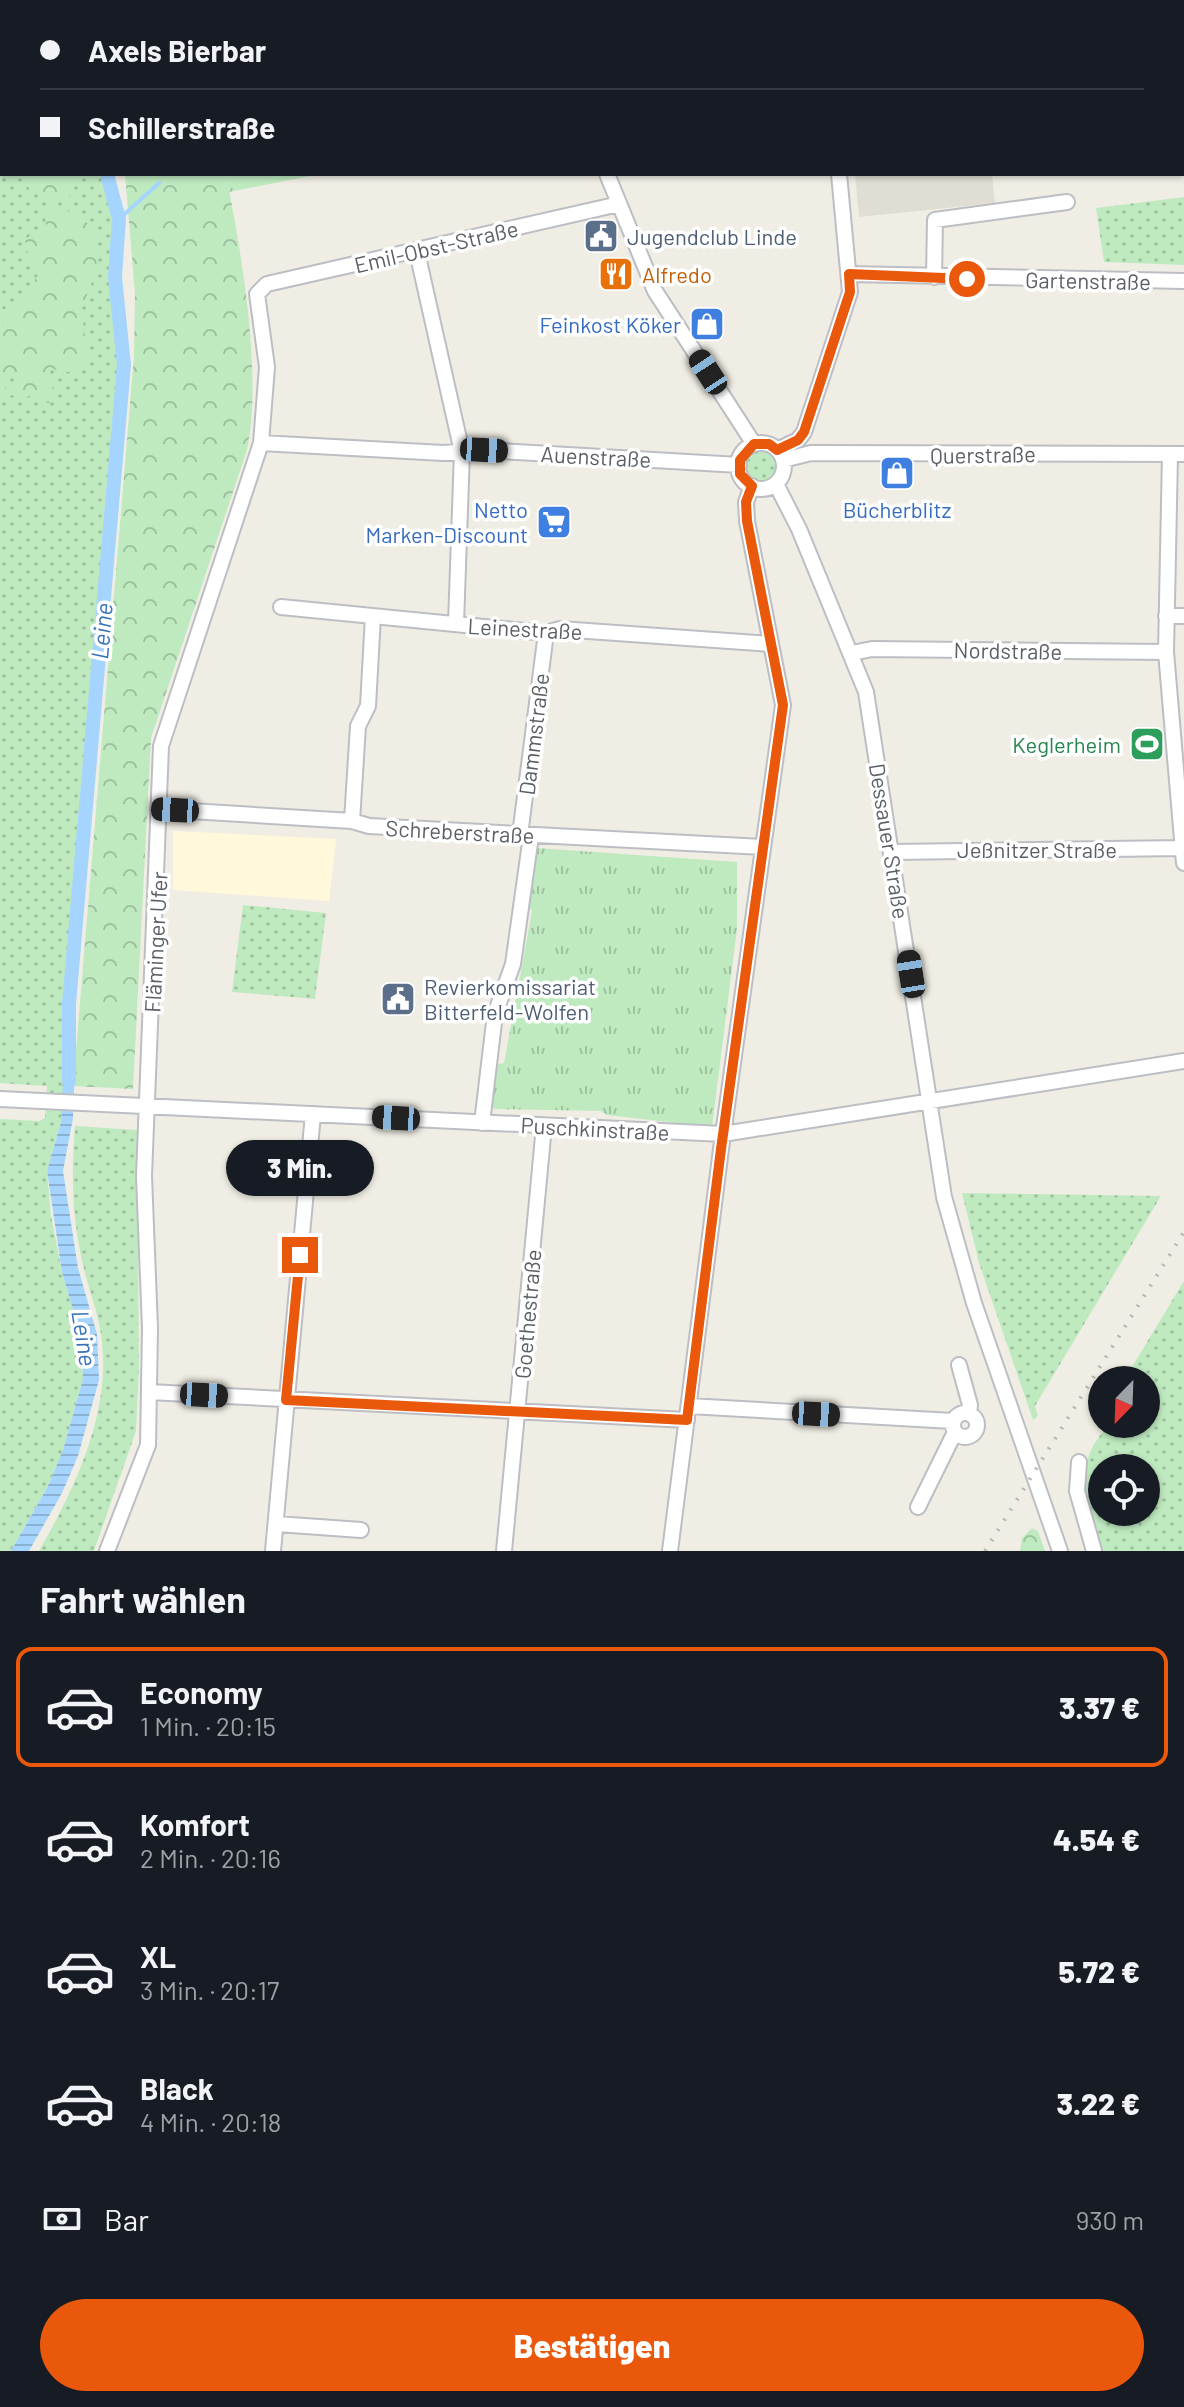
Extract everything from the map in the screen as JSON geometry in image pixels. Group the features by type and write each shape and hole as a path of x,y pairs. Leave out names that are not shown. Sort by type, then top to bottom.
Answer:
{"street":[{"path":"608,176 655,291 754,444"},
{"path":"780,455 804,432 850,292 839,176"},
{"path":"934,277 935,220 1067,202"},
{"name":"Emil-Obst-Straße","path":"257,294 267,284 619,204"},
{"path":"417,252 462,452 456,624"},
{"name":"Gartenstraße","path":"849,274 1184,281"},
{"name":"Fläminger Ufer","path":"107,1551 148,1445 144,1191 160,850 156,833 163,740 261,443 267,367 257,294"},
{"name":"Auenstraße","path":"261,443 462,452 643,466 739,465"},
{"path":"754,444 769,444 780,455 783,473 776,484 762,489 742,478 739,465 745,450 754,444"},
{"path":"1177,454 1166,652 1178,744 1183,855"},
{"name":"Querstraße","path":"780,455 1177,454"},
{"name":"Dessauer Straße","path":"776,484 852,653 866,692 943,1189 958,1253 1060,1551"},
{"path":"670,1551 723,1134 783,705 746,516 746,502 752,486"},
{"name":"Leinestraße","path":"281,607 546,633 560,629 770,644"},
{"path":"352,821 358,726 368,706 373,616"},
{"path":"1166,616 1184,616"},
{"name":"Dammstraße","path":"482,1123 495,1014 513,964 546,633"},
{"name":"Nordstraße","path":"852,653 872,649 1166,652"},
{"name":"Schreberstraße","path":"158,809 352,821 369,826 763,847"},
{"name":"Jeßnitzer Straße","path":"892,852 1183,855"},
{"name":"Puschkinstraße","path":"0,1099 723,1134 1184,1061"},
{"path":"273,1551 313,1114"},
{"name":"Goethestraße","path":"504,1551 544,1126"},
{"path":"959,1365 970,1405 969,1414"},
{"path":"149,1392 518,1411 688,1413 954,1426 962,1436 973,1434 977,1422 969,1414"},
{"path":"918,1507 958,1415 969,1414"},
{"path":"1079,1462 1077,1491 1094,1551"},
{"path":"277,1524 361,1530"}],"shaded area":[{"path":"855,176 992,176 995,203 859,217"},
{"path":"173,831 336,839 329,901 173,890"}],"green space":[{"path":"0,176 108,176 119,219 115,277 124,365 61,1122 47,1171 51,1215 62,1272 81,1337 83,1379 63,1450 48,1486 11,1551 0,1551 0,1119 39,1121 45,1118 47,1086 0,1083"},
{"path":"20,176 74,176 68,202 39,196"},
{"path":"125,176 226,176 248,313 253,386 251,420 247,450 151,738 133,1089 73,1086 134,356 135,294"},
{"path":"226,176 311,176 229,192"},
{"path":"1184,197 1184,265 1104,262 1096,208"},
{"path":"54,208 73,213 86,221 97,246 94,276 82,306 89,353 74,371 62,372 49,367 44,375 54,382 49,403 37,402 33,394 23,399 11,395 15,375 10,377 0,401 3,310 24,296 38,275 29,260 25,240 34,232 46,228 45,212"},
{"path":"762,451 773,456 778,467 773,478 762,483 751,478 746,467 751,456"},
{"path":"537,848 737,862 737,929 712,1127 607,1115 601,1111 494,1109 490,1099 494,1065 504,1063 532,911 528,905"},
{"path":"243,905 326,913 315,999 232,992"},
{"path":"75,1126 137,1130 139,1370 136,1431 94,1551 39,1551 65,1503 87,1451 95,1424 103,1370 99,1324 83,1265 75,1213"},
{"path":"962,1193 1161,1196 1035,1406 1038,1416 1033,1420 979,1263"},
{"path":"1184,1281 1184,1551 1101,1551 1092,1526 1160,1526 1160,1454 1090,1454 1099,1438 1160,1438 1160,1366 1132,1366"},
{"path":"1088,1459 1088,1513 1084,1489"},
{"path":"1032,1528 1038,1531 1045,1551 1020,1551 1022,1538"}],"water":[{"path":"64,1062 75,1062 73,1118 63,1171 78,1268 97,1334 99,1380 78,1456 62,1493 29,1551 11,1551 48,1486 63,1450 83,1379 81,1337 62,1272 47,1171 61,1122"}],"waterway":[{"name":"Leine","path":"69,1081 69,1004 124,365 115,277 119,219 108,176"},
{"path":"119,219 159,183"}],"railway":[{"path":"985,1551 1184,1232"}],"place":[{"name":"Jugendclub Linde","path":"601,236"},
{"name":"Alfredo","path":"616,274"},
{"name":"Feinkost Köker","path":"707,324"},
{"name":"Bücherblitz","path":"897,473"},
{"name":"Netto Marken-Discount","path":"554,522"},
{"name":"Keglerheim","path":"1147,744"},
{"name":"Revierkomissariat Bitterfeld-Wolfen","path":"398,999"}],"route":[{"path":"300,1255 286,1400 687,1420 783,705 745,507 752,486 740,474 740,460 745,450 754,444 769,444 777,450 798,440 804,432 850,292 849,274 967,279"}]}
